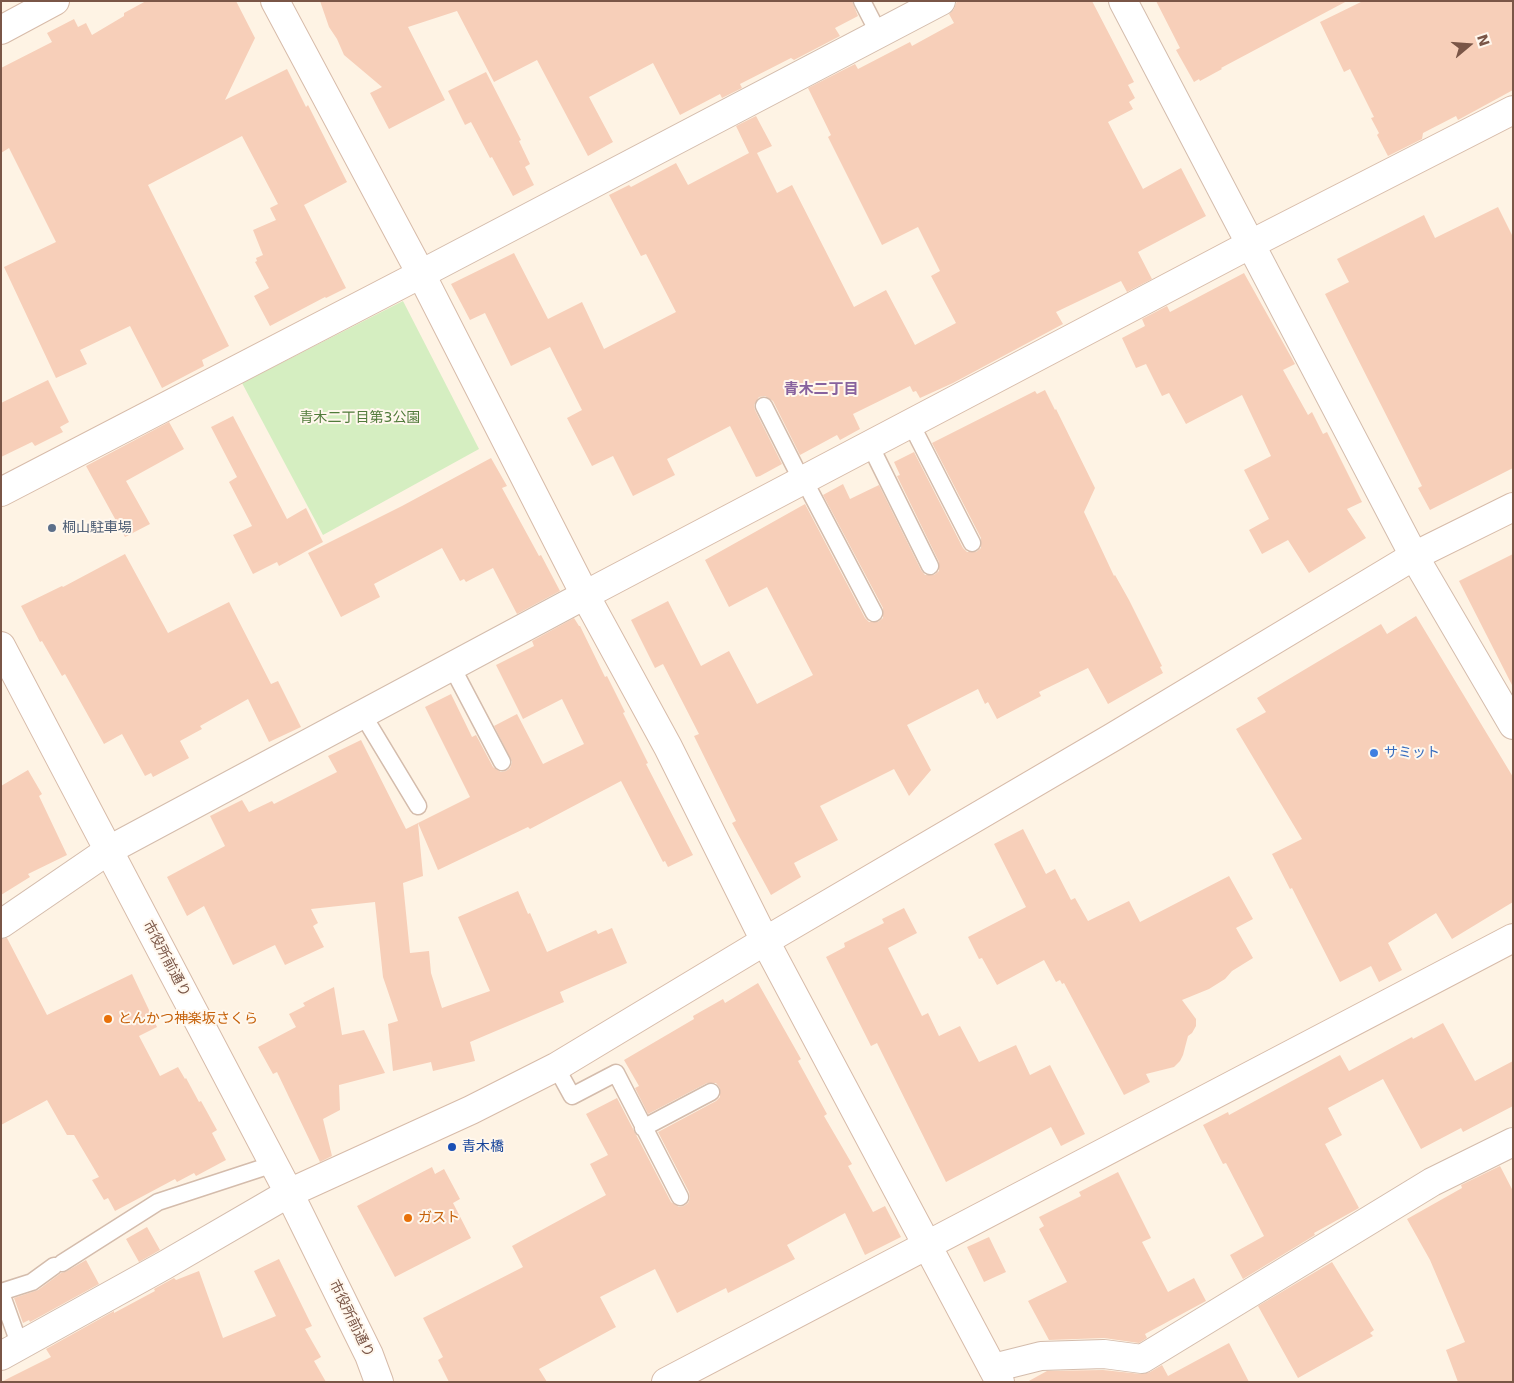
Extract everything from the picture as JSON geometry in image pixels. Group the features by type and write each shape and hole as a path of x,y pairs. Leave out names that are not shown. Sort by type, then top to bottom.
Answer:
{"street":[{"path":"1,30 54,1"},
{"path":"275,1 421,274 585,595 668,747 765,940 997,1375 1041,1356 1104,1354 1142,1359 1432,1182 1513,1142"},
{"path":"1,492 941,1"},
{"path":"1123,1 1414,556 1513,725"},
{"path":"1,924 109,850 585,595 1252,244 1513,110"},
{"path":"11,1351 165,1266 289,1193 471,1110 556,1067 765,940 1113,737 1414,556 1513,507"},
{"name":"市役所前通り","path":"1,646 289,1193 369,1355 379,1382"},
{"path":"666,1382 1513,938"}],"lane":[{"path":"862,1 879,34"},
{"path":"764,406 874,613"},
{"path":"911,424 972,542"},
{"path":"870,445 930,566"},
{"path":"452,667 502,762"},
{"path":"363,715 418,806"},
{"path":"556,1067 572,1096 616,1073 680,1197"},
{"path":"644,1128 711,1092"},
{"path":"11,1351 1,1292 32,1282 158,1202 274,1164"}],"green space":[{"name":"青木二丁目第3公園","path":"403,301 479,449 323,535 242,383"}],"building":[{"path":"146,1 236,1 255,38 225,100 287,69 306,107 308,105 347,182 304,205 346,288 270,326 254,296 269,288 255,262 257,261 256,258 263,255 253,230 276,220 270,208 278,204 242,136 148,185 229,346 202,360 204,366 162,388 130,326 80,350 87,364 56,378 4,267 56,242 9,148 1,153 1,68 52,42 47,33 74,19 78,27 86,23 92,35 124,16 124,13"},
{"path":"320,1 852,1 858,16 835,28 840,36 794,60 791,58 740,84 742,88 722,98 720,94 680,115 653,63 589,97 613,142 588,156 537,60 494,82 457,11 408,27 445,100 389,129 370,93 382,87 344,55 329,27"},
{"path":"957,1 1092,1 1134,82 1128,85 1135,98 1129,102 1133,109 1108,122 1143,189 1181,168 1206,216 1138,252 1152,279 1127,292 1121,281 1056,312 1063,324 953,383 920,398 916,391 913,392 910,386 853,414 860,429 840,440 837,435 800,455 773,401 765,396 759,397 754,405 755,410 782,464 756,477 730,426 667,459 675,475 633,496 613,456 592,466 567,418 582,410 550,347 511,366 485,313 470,320 451,284 514,253 548,319 582,302 604,349 676,312 646,254 641,256 609,195 629,185 631,187 676,163 688,185 749,153 736,126 756,116 772,146 757,153 777,193 792,185 854,307 886,290 915,345 956,323 931,276 940,271 918,227 882,245 828,137 831,135 808,88 855,64 858,69 910,42 912,46 954,23 949,14 954,9"},
{"path":"1156,1 1347,1 1200,81 1199,79 1194,82 1176,50 1180,48"},
{"path":"1363,1 1513,1 1513,90 1458,120 1456,116 1423,133 1422,139 1388,156 1377,135 1379,133 1371,118 1374,117 1350,69 1344,72 1320,22"},
{"path":"486,72 521,140 519,141 530,164 525,167 534,185 513,196 471,122 465,125 448,91"},
{"path":"1498,207 1513,237 1513,468 1430,510 1418,488 1422,486 1325,294 1349,282 1337,259 1424,215 1435,238"},
{"path":"1244,273 1295,364 1283,370 1308,415 1312,412 1323,434 1327,432 1362,502 1347,509 1366,538 1309,573 1288,540 1262,554 1249,530 1269,519 1244,470 1271,456 1242,395 1186,424 1169,393 1162,396 1146,364 1136,368 1122,338 1145,326 1142,319 1167,306 1170,312"},
{"path":"48,380 69,422 60,427 63,432 35,446 32,442 1,457 1,403"},
{"path":"1045,390 1095,488 1084,512 1114,576 1129,600 1162,666 1160,667 1163,673 1108,704 1088,668 1039,692 1041,696 997,719 988,702 985,704 978,689 907,725 931,770 909,796 894,769 820,806 838,840 794,863 801,877 771,895 732,823 736,821 694,736 699,734 663,664 655,668 631,620 668,601 701,666 729,651 757,704 813,675 767,587 729,607 705,560 805,504 865,618 869,622 878,622 883,618 883,608 823,495 843,484 850,499 879,485 921,570 925,575 934,575 939,571 939,562 897,476 900,475 894,462 914,452 963,548 967,552 976,552 981,548 981,538 932,443 1035,391 1037,394"},
{"path":"233,416 287,519 306,508 323,542 279,566 277,562 253,574 233,535 252,526 229,482 237,477 211,427"},
{"path":"169,422 184,449 126,481 150,524 125,537 86,466"},
{"path":"491,458 507,486 502,488 560,591 517,614 493,568 466,582 464,579 460,581 442,548 374,584 380,597 341,617 308,553 402,506"},
{"path":"125,554 168,633 229,602 271,684 278,681 301,727 269,742 248,699 200,726 202,729 180,741 189,758 153,777 151,773 145,776 122,734 104,744 65,674 62,676 42,641 40,642 21,606 63,587"},
{"path":"1513,554 1513,687 1459,581"},
{"name":"サミット","path":"1416,616 1513,777 1513,902 1452,939 1436,913 1388,943 1402,970 1379,982 1371,966 1340,982 1292,888 1290,889 1272,854 1302,839 1236,729 1266,712 1257,698 1381,624 1387,634"},
{"path":"574,618 580,626 605,677 607,676 648,763 646,764 693,855 668,867 665,861 663,862 621,781 530,829 528,827 438,870 418,823 470,797 425,707 451,694 472,737 476,735 493,767 501,772 510,768 512,762 494,726 517,714 543,764 584,744 562,699 523,719 496,665 534,646 532,641"},
{"path":"361,740 406,829 418,823 423,876 403,883 410,953 429,951 431,973 442,1008 490,991 458,917 518,891 547,952 596,930 598,934 612,928 627,963 560,992 564,1002 470,1042 475,1061 433,1071 431,1062 393,1071 388,1024 398,1021 383,977 375,902 311,909 318,923 313,926 324,947 285,965 275,945 233,965 204,906 187,916 167,877 225,846 210,816 242,800 249,812 272,801 274,804 337,772 328,756"},
{"path":"28,770 42,794 39,796 67,855 28,874 30,877 1,895 1,786"},
{"path":"1023,829 1046,874 1055,869 1071,900 1075,898 1088,921 1129,901 1140,922 1229,876 1253,919 1236,928 1253,958 1209,989 1182,1000 1196,1019 1196,1026 1188,1036 1180,1061 1174,1067 1146,1074 1150,1082 1124,1095 1064,983 1062,984 1060,980 1056,982 1044,960 997,985 982,958 979,959 968,937 1026,907 994,844"},
{"path":"904,908 917,933 888,948 922,1016 928,1013 939,1036 960,1026 979,1062 1016,1045 1030,1075 1050,1065 1085,1134 1061,1146 1051,1127 946,1182 877,1043 871,1046 826,957 845,947 844,943 884,923 882,919"},
{"path":"7,938 47,1015 132,974 157,1027 139,1036 160,1076 178,1067 186,1078 217,1130 212,1133 226,1160 196,1176 194,1173 177,1182 175,1179 115,1211 108,1198 104,1200 92,1180 99,1177 74,1135 67,1135 47,1100 1,1125 1,939"},
{"path":"758,983 801,1059 798,1061 827,1114 824,1116 852,1164 848,1166 873,1212 885,1206 901,1237 865,1255 845,1213 787,1245 795,1259 728,1293 726,1288 677,1313 655,1269 600,1297 616,1327 539,1369 547,1382 449,1382 438,1360 443,1357 423,1318 523,1267 512,1246 606,1195 590,1164 608,1155 586,1114 617,1098 671,1202 679,1207 688,1203 690,1198 689,1192 658,1132 716,1101 720,1097 720,1088 716,1083 707,1083 648,1114 635,1088 639,1086 624,1060 694,1019 693,1016 723,999 725,1003"},
{"path":"334,987 342,1035 364,1030 385,1073 339,1085 340,1110 323,1119 332,1156 320,1162 277,1072 273,1074 258,1047 296,1027 289,1014 305,1006 303,1003"},
{"path":"1443,1023 1475,1081 1513,1061 1513,1106 1463,1132 1461,1128 1421,1149 1383,1079 1328,1108 1342,1135 1325,1144 1359,1208 1314,1233 1315,1235 1243,1279 1230,1255 1264,1236 1226,1163 1223,1164 1203,1125 1228,1112 1229,1115 1340,1055 1349,1071 1412,1037 1413,1039"},
{"path":"1500,1166 1513,1191 1513,1382 1458,1382 1446,1350 1465,1342 1430,1260 1407,1219 1462,1188 1461,1185"},
{"path":"432,1167 435,1174 444,1169 460,1199 453,1203 471,1238 395,1277 357,1206"},
{"path":"1118,1172 1151,1238 1142,1242 1168,1292 1194,1278 1206,1301 1145,1334 1147,1338 1139,1343 1104,1338 1049,1340 1028,1301 1067,1282 1039,1229 1044,1226 1039,1217 1081,1196 1079,1192"},
{"path":"147,1227 160,1250 139,1262 126,1239"},
{"path":"989,1237 1006,1272 984,1282 967,1247"},
{"path":"279,1259 312,1326 305,1329 321,1357 314,1361 326,1382 1,1382 51,1357 46,1349 114,1311 114,1313 155,1291 154,1289 174,1278 176,1280 199,1271 223,1338 276,1316 254,1271"},
{"path":"86,1260 99,1284 30,1322 29,1320 23,1323 14,1298 38,1290 61,1273"},
{"path":"1332,1262 1374,1330 1370,1333 1373,1336 1298,1378 1258,1306"},
{"path":"1229,1343 1249,1382 1027,1382 1047,1371 1103,1370 1141,1374 1150,1372 1162,1365 1168,1376"}],"place":[{"name":"桐山駐車場","path":"52,528"},
{"name":"サミット","path":"1374,753"},
{"name":"とんかつ神楽坂さくら","path":"108,1019"},
{"name":"青木橋","path":"452,1147"},
{"name":"ガスト","path":"408,1218"}],"district":[{"name":"青木二丁目","path":"821,390"}]}
